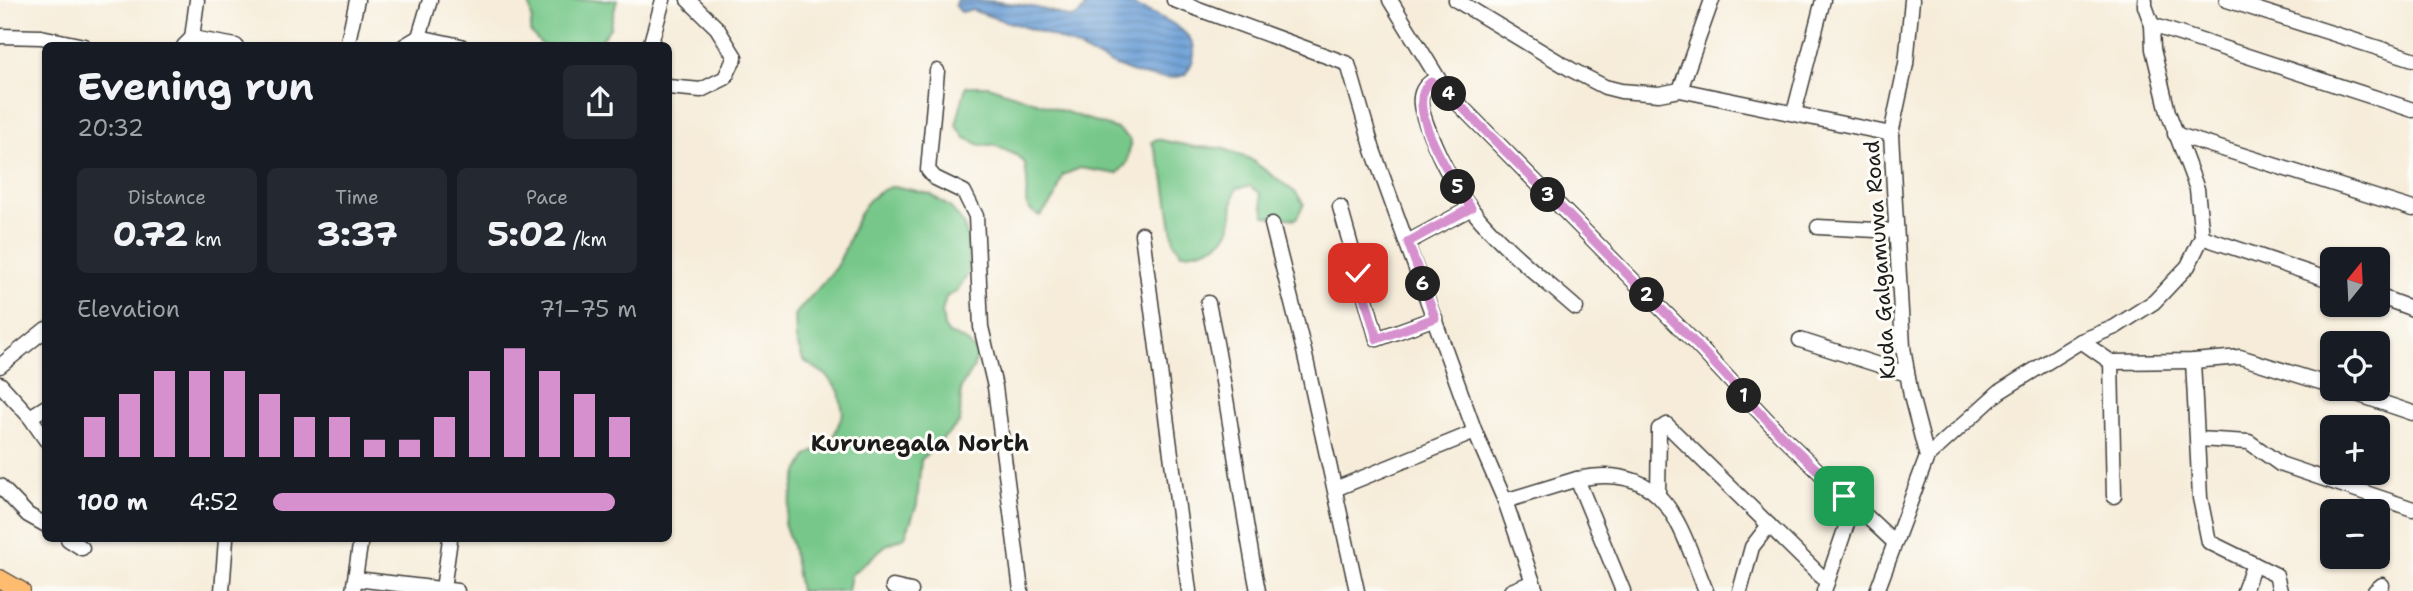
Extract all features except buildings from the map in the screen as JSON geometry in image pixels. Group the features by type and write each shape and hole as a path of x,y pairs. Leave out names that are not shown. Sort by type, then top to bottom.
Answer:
{"main road":[{"path":"0,579 22,591"}],"street":[{"path":"188,42 197,0"},
{"path":"348,42 357,0"},
{"path":"411,42 419,37 430,0"},
{"path":"651,42 663,0"},
{"path":"672,88 701,90 725,78 735,57 716,28 688,0"},
{"path":"1174,0 1345,61 1373,150 1475,432 1505,501 1534,587 1511,591"},
{"path":"1390,0 1447,92"},
{"path":"1456,0 1605,87 1658,94 1680,90 1891,134"},
{"path":"1680,90 1712,0"},
{"path":"1794,113 1823,0"},
{"name":"Kuda Galgamuwa Road","path":"1912,0 1906,64 1891,134 1903,347 1927,457"},
{"path":"1877,591 1927,457 1999,392 2081,341 2115,327 2154,302 2188,266 2202,237 2197,189 2175,134 2153,49 2152,25 2145,0"},
{"path":"2227,0 2413,59"},
{"path":"2152,25 2413,110"},
{"path":"0,36 41,37 65,42"},
{"path":"419,37 442,42"},
{"path":"937,71 928,170 935,178 964,192 976,216 981,327 995,387 1021,591"},
{"path":"1576,307 1531,268 1471,208 1442,163 1422,113 1420,97 1424,86 1431,82 1440,85 1447,92 1698,346 1780,434 1844,496 1850,515 1826,587 1769,524 1667,425 1659,429 1658,495"},
{"path":"2175,134 2413,208"},
{"path":"1340,207 1377,339 1435,318"},
{"path":"1408,242 1471,208"},
{"path":"1272,225 1357,591"},
{"path":"1818,227 1896,231"},
{"path":"1142,234 1188,591"},
{"path":"2202,237 2320,277"},
{"path":"2390,300 2413,309"},
{"path":"1208,303 1223,371 1258,591"},
{"path":"4,357 42,332"},
{"path":"1800,340 1907,374"},
{"path":"2081,341 2111,362 2240,358 2320,382"},
{"path":"2193,361 2200,498 2209,542 2276,575 2280,591"},
{"path":"2111,362 2114,496"},
{"path":"0,384 42,434"},
{"path":"2377,401 2413,413"},
{"path":"30,417 42,410"},
{"path":"1335,489 1475,432"},
{"path":"2198,439 2249,442 2280,464 2413,509"},
{"path":"1505,501 1592,476 1625,478 1643,484 1658,495 1673,512 1706,591"},
{"path":"1577,479 1623,591"},
{"path":"0,486 28,515 42,523"},
{"path":"1837,489 1894,542"},
{"path":"1740,591 1752,547 1769,524"},
{"path":"73,542 82,548"},
{"path":"222,591 226,542"},
{"path":"361,542 354,585 450,590 450,542"},
{"path":"2244,591 2254,564"},
{"path":"893,587 911,591"}],"green space":[{"path":"529,0 617,0 610,28 599,42 539,42 530,32 532,19"},
{"path":"966,86 988,86 1117,129 1131,140 1127,163 1117,174 1080,168 1063,175 1055,198 1040,216 1029,209 1026,202 1025,163 1016,155 994,145 980,145 965,138 956,125"},
{"path":"1156,139 1195,147 1222,148 1250,159 1296,193 1304,204 1296,219 1265,216 1260,193 1250,186 1237,188 1233,199 1231,226 1225,237 1208,248 1181,253 1174,242 1164,176 1152,142"},
{"path":"894,186 930,194 951,208 963,223 968,238 969,273 956,292 946,297 942,312 944,327 949,334 965,340 978,353 973,369 961,387 960,422 921,460 917,504 905,537 886,545 851,575 848,591 800,591 792,546 784,523 798,472 807,456 833,438 843,413 839,391 826,375 803,360 796,340 795,315 842,257 862,209 880,191"}],"water":[{"path":"957,0 1015,4 1071,18 1078,16 1088,3 1119,1 1159,16 1184,32 1191,41 1194,57 1185,75 1169,78 1135,73 1044,33 972,10 961,12 955,5"}],"district":[{"name":"Kurunegala North","path":"920,443"}],"route":[{"path":"1358,273 1377,339 1435,318 1408,242 1471,208 1442,163 1422,113 1420,97 1424,86 1431,82 1440,85 1698,346 1780,434 1844,496"}]}
